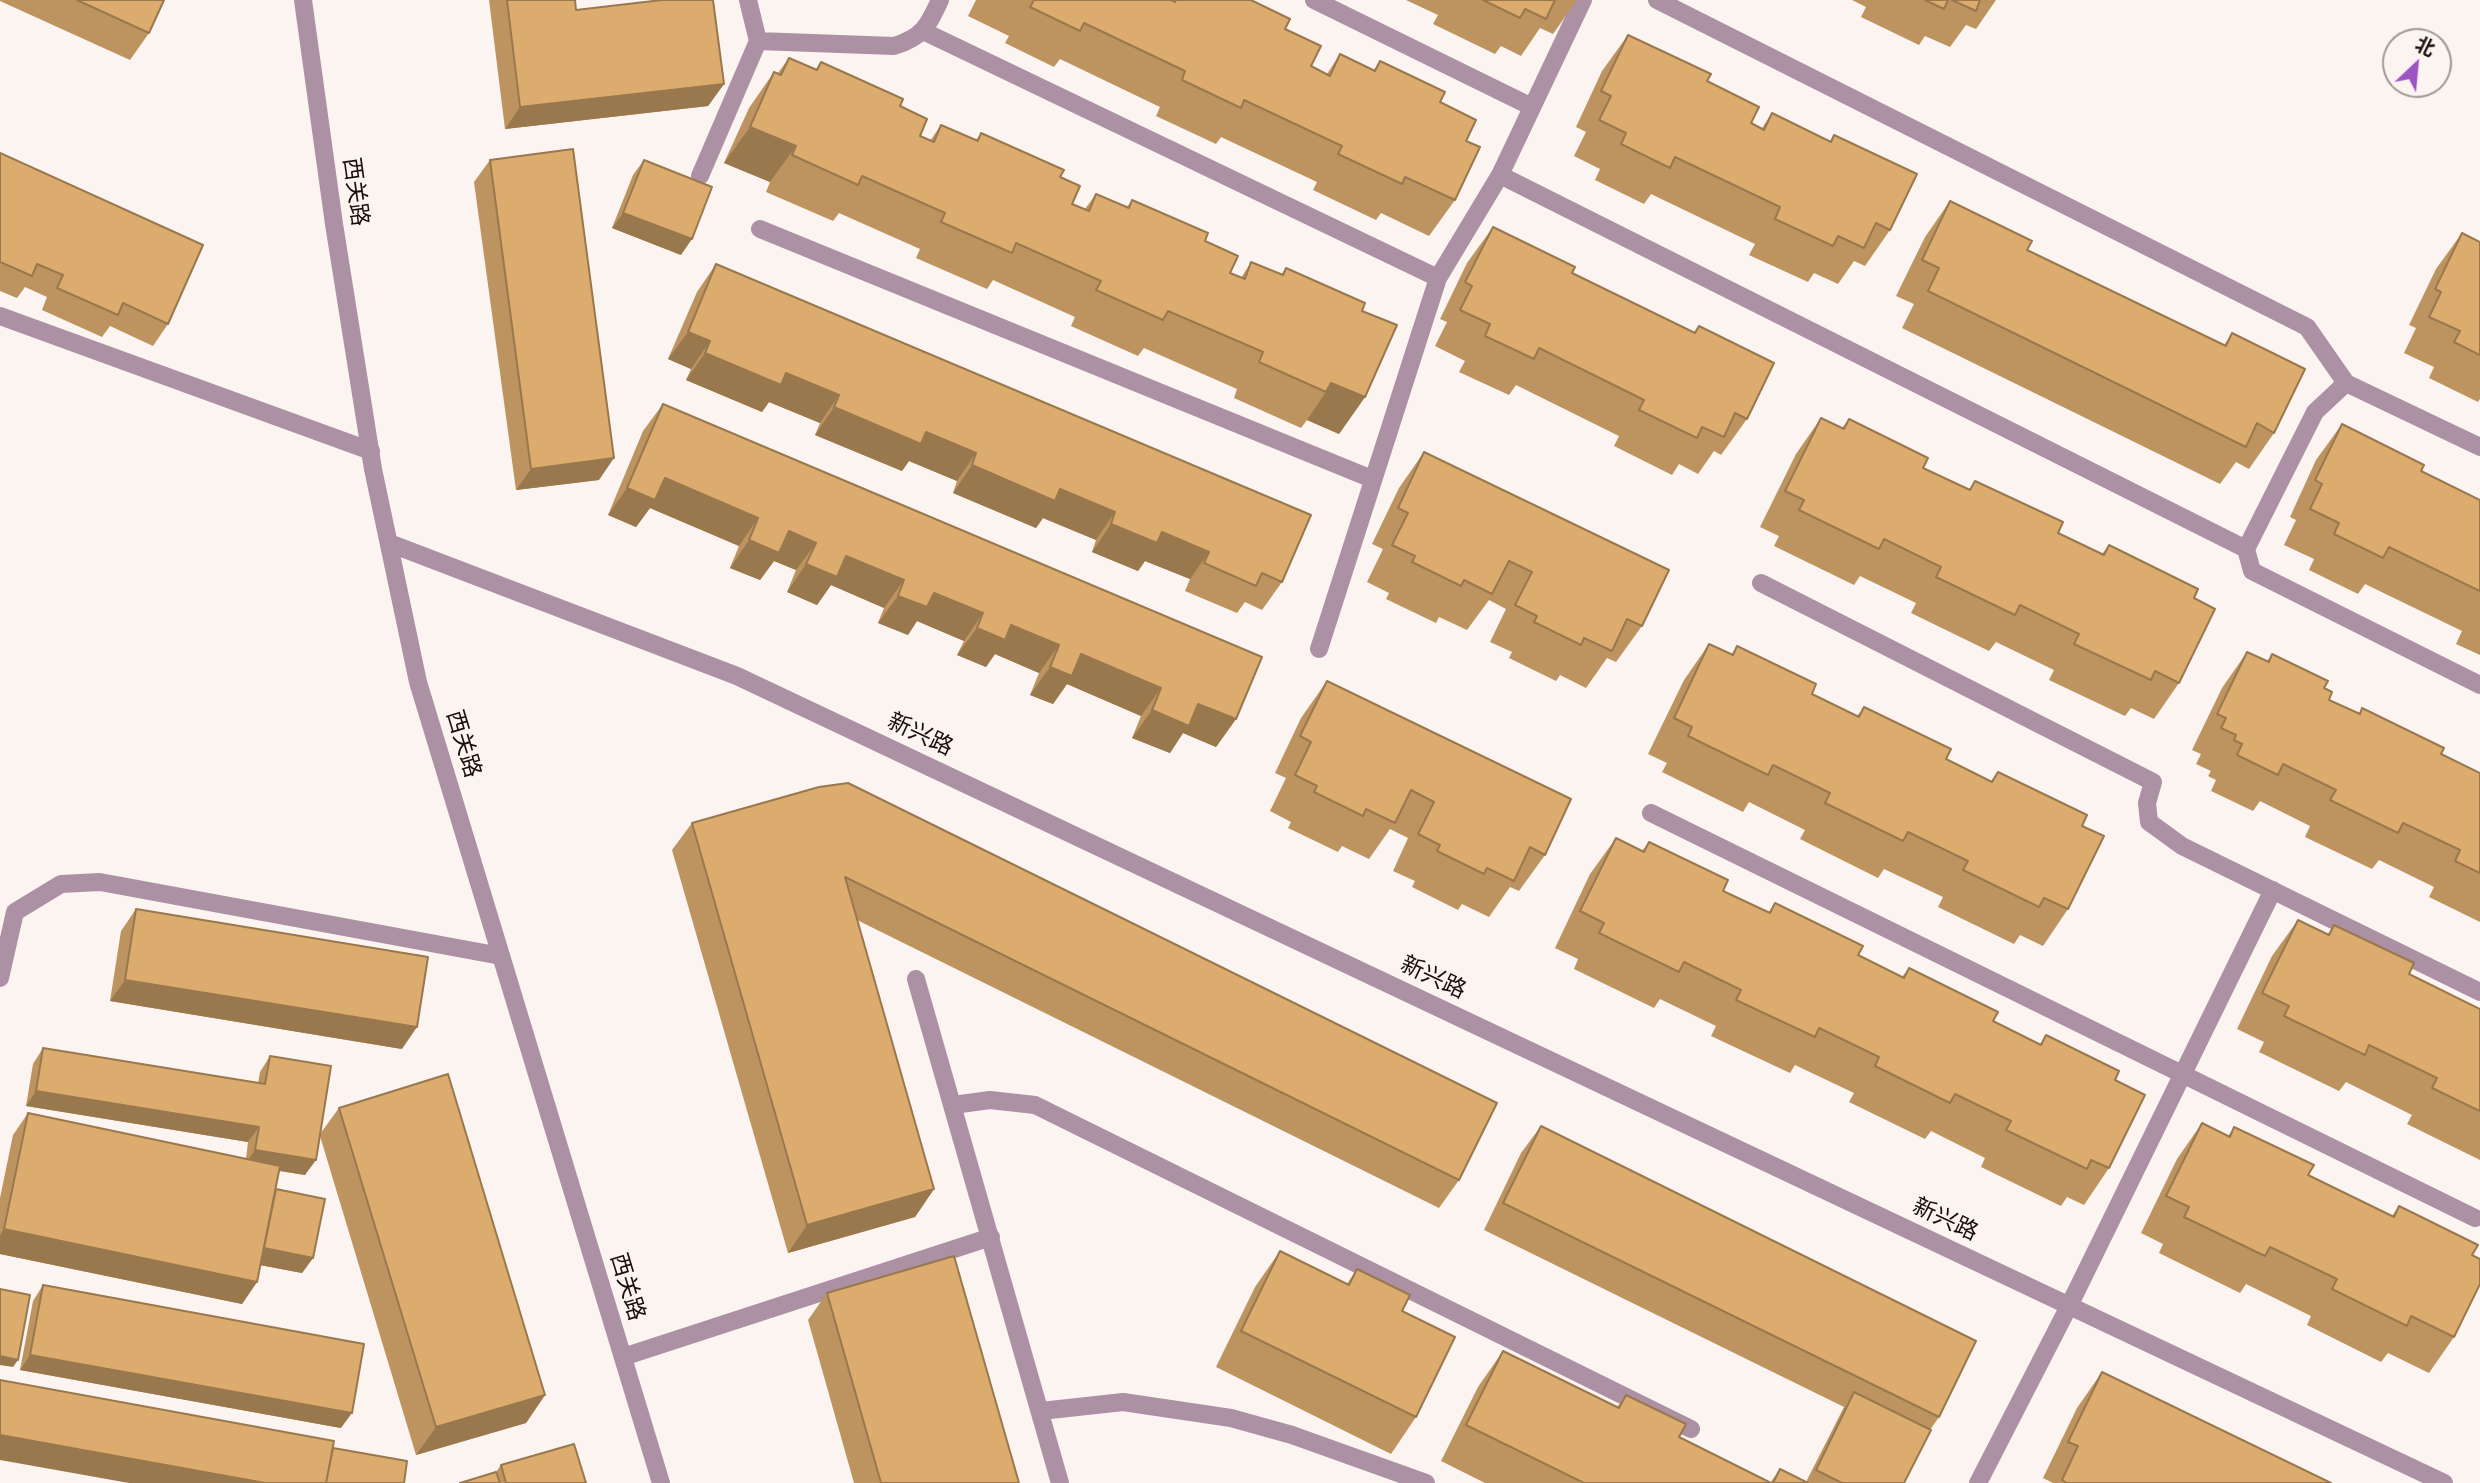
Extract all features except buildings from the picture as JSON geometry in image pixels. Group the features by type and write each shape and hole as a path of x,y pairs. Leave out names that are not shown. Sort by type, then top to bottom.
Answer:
{"street":[{"name":"西关路","path":"303,0 334,225 371,451 418,682 661,1483"},
{"path":"700,176 758,41 748,0"},
{"path":"758,41 894,46 915,39 923,31 940,0"},
{"path":"1314,0 1532,107"},
{"path":"1319,649 1371,479 1438,278 1500,175 1583,0"},
{"path":"1657,0 2307,327 2346,383 2480,447"},
{"path":"923,31 1438,278"},
{"path":"1500,175 2246,549"},
{"path":"760,229 1371,479"},
{"path":"0,316 371,451"},
{"path":"2346,383 2315,412 2246,549 2252,571 2480,685"},
{"name":"新兴路","path":"390,543 737,676 2444,1483"},
{"path":"1761,583 2153,782 2147,803 2149,822 2182,846 2480,992"},
{"path":"1651,813 2475,1218"},
{"path":"0,978 15,912 61,884 100,882 501,956"},
{"path":"1978,1483 2069,1306 2273,890"},
{"path":"916,979 1060,1483"},
{"path":"953,1105 990,1100 1035,1105 1691,1429"},
{"path":"623,1357 991,1237"},
{"path":"1041,1411 1123,1402 1231,1418 1292,1435 1426,1483"}]}
